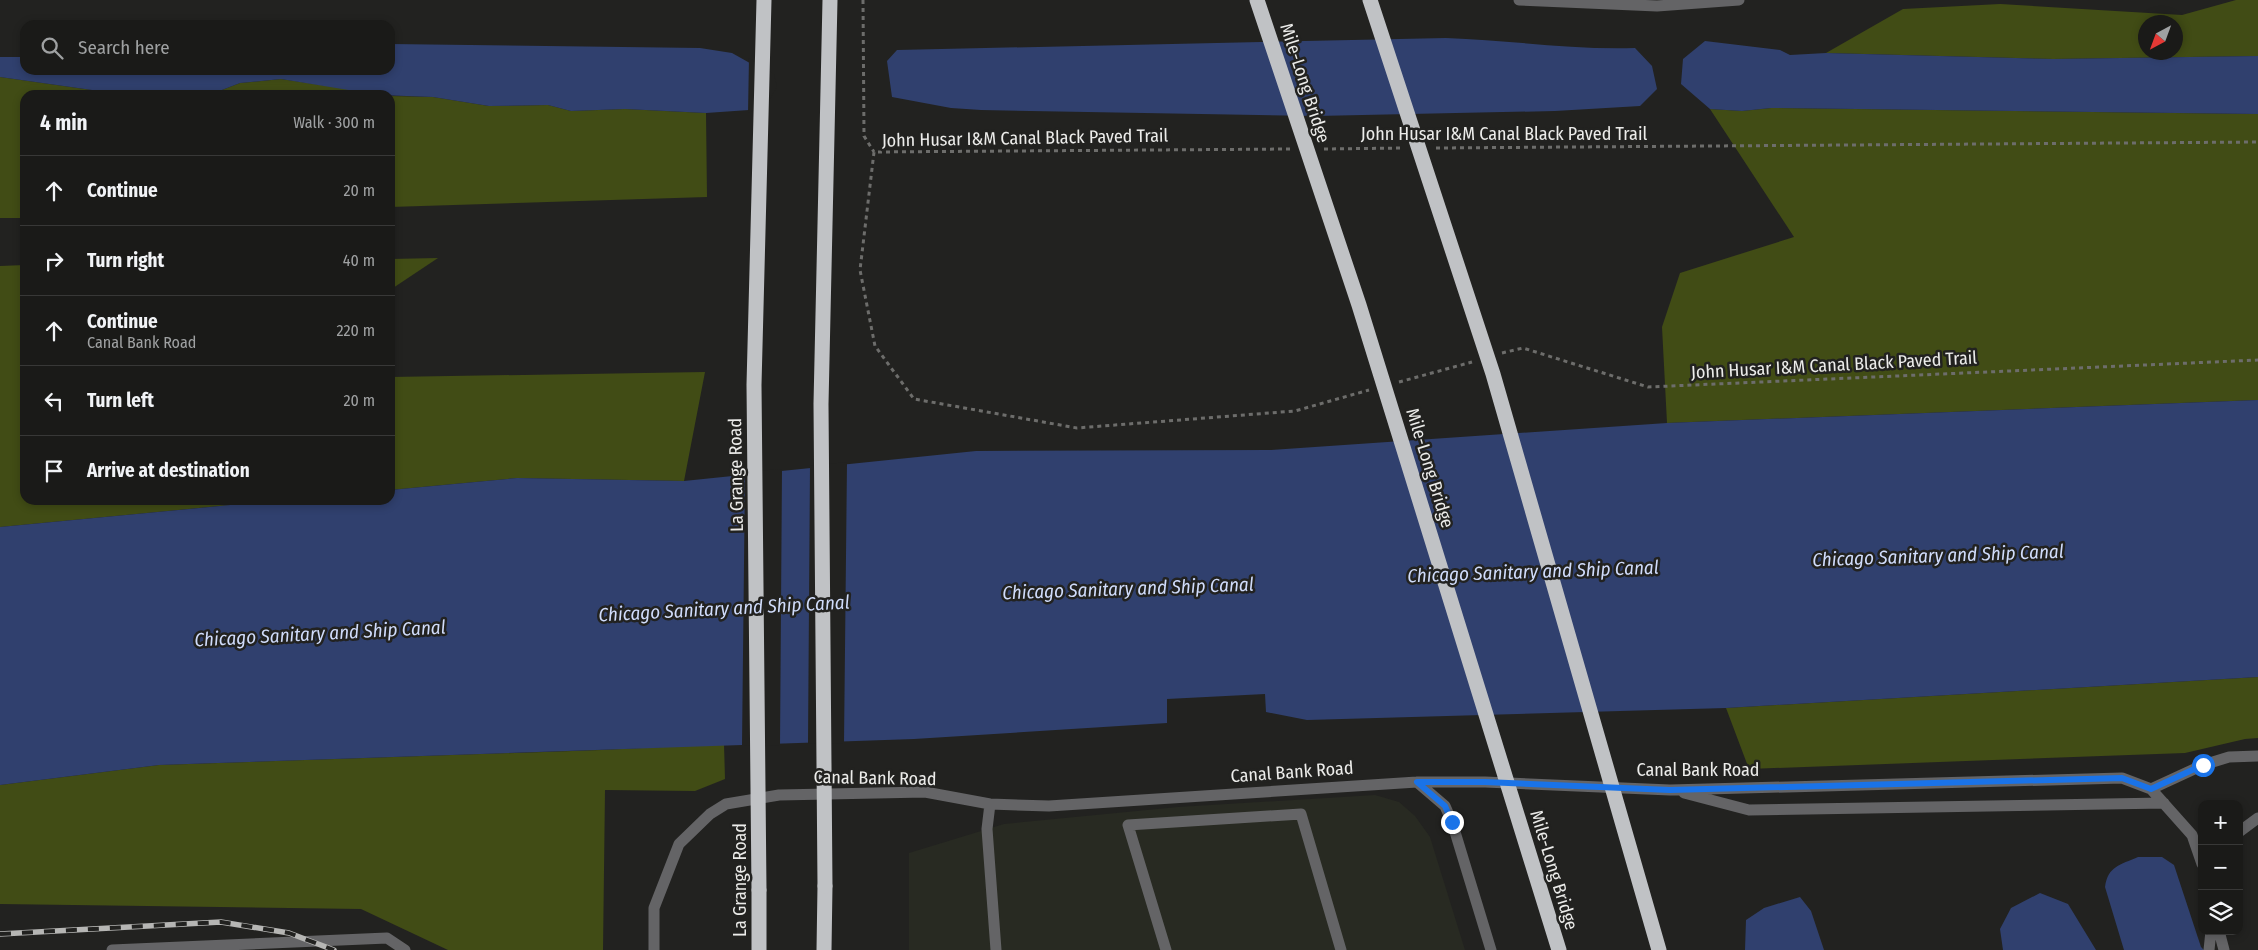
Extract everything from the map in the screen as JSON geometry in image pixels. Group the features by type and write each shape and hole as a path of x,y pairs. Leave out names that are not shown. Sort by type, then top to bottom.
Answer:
{"highway":[{"name":"La Grange Road","path":"759,950 754,385 764,0"},
{"path":"824,950 821,404 830,0"},
{"name":"Mile-Long Bridge","path":"1257,0 1359,306 1559,950"},
{"path":"1370,0 1493,374 1659,950"}],"lane":[{"path":"1519,0 1657,6 1739,0"},
{"path":"2198,853 2192,835 2151,789 2203,765 2229,758 2258,756"},
{"name":"Canal Bank Road","path":"654,950 654,908 679,844 710,814 726,804 778,795 925,792 990,804 1049,806 1417,782 1485,782 1670,790 2122,778 2151,789"},
{"path":"1417,782 1445,806 1452,822 1491,950"},
{"path":"1670,790 1749,810 2164,804"},
{"path":"990,804 987,829 996,950"},
{"path":"1166,950 1128,825 1301,814 1341,950"},
{"path":"2243,829 2258,818"},
{"path":"2209,950 2211,935"},
{"path":"2220,935 2224,950"},
{"path":"112,950 387,938 405,950"}],"path":[{"path":"863,0 864,136 874,152"},
{"name":"John Husar I&M Canal Black Paved Trail","path":"1428,148 2258,142"},
{"name":"John Husar I&M Canal Black Paved Trail","path":"1319,149 1408,148"},
{"name":"John Husar I&M Canal Black Paved Trail","path":"1299,149 874,152 860,270 875,346 914,398 1077,428 1295,411 1371,390"},
{"name":"John Husar I&M Canal Black Paved Trail","path":"1494,356 1522,348 1648,387 2258,360"},
{"path":"1390,385 1475,361"}],"shaded area":[{"path":"1375,795 1399,802 1415,816 1430,837 1465,950 909,950 909,853 1004,824 1178,807"}],"green space":[{"path":"2236,0 2258,0 2258,56 2183,57 2182,15"},
{"path":"2000,4 2182,15 2138,15 2138,58 2053,59 1826,53 1903,9"},
{"path":"0,77 92,90 20,90 20,218 0,218"},
{"path":"281,79 355,90 222,90 240,83"},
{"path":"395,96 433,97 489,106 548,105 571,111 625,109 706,113 707,197 395,207"},
{"path":"1771,108 2258,114 2258,400 1667,423 1662,327 1680,273 1794,237 1710,109 1742,111"},
{"path":"438,258 395,287 395,259"},
{"path":"20,265 20,505 231,505 0,527 0,266"},
{"path":"705,372 684,481 517,478 395,490 395,377"},
{"path":"2258,677 2258,738 2245,739 2185,753 1749,769 1726,708"},
{"path":"724,744 725,779 695,791 605,790 603,950 448,950 361,909 0,904 0,785 159,765"}],"water":[{"path":"1446,38 1588,48 1635,48 1652,66 1657,89 1640,106 1555,111 1316,116 981,110 951,108 892,97 887,61 897,50"},
{"path":"1705,41 1780,50 1790,55 1826,53 2053,59 2138,58 2138,60 2258,56 2258,114 1771,108 1742,111 1710,109 1681,84 1683,59"},
{"path":"395,44 700,48 732,53 773,76 749,110 706,113 625,109 571,111 548,105 489,106 433,97 395,96 395,90 348,90 281,79 240,83 222,90 92,90 0,77 0,57 20,57 20,75 395,75"},
{"name":"Chicago Sanitary and Ship Canal","path":"2258,400 2258,677 1726,708 1307,720 1266,712 1265,694 1167,699 1167,723 914,739 159,765 0,785 0,527 231,505 395,505 395,490 517,478 684,481 976,451 1271,450 1667,423"},
{"path":"2138,857 2162,857 2174,865 2201,947 2204,950 2124,950 2105,887 2112,870 2120,864"},
{"path":"2040,893 2068,904 2096,950 2003,950 2000,929 2011,908"},
{"path":"1800,897 1811,911 1824,950 1745,950 1746,920 1764,908"}],"pier":[{"path":"749,58 774,74 777,87 767,104 748,113"},
{"path":"847,462 844,743 808,744 810,466"},
{"path":"782,469 780,745 742,746 745,472"}],"railway":[{"path":"0,934 221,922 289,933 334,950"}],"route":[{"path":"1452,822 1445,806 1417,782 1485,782 1670,790 2122,778 2151,789 2203,765"}]}
